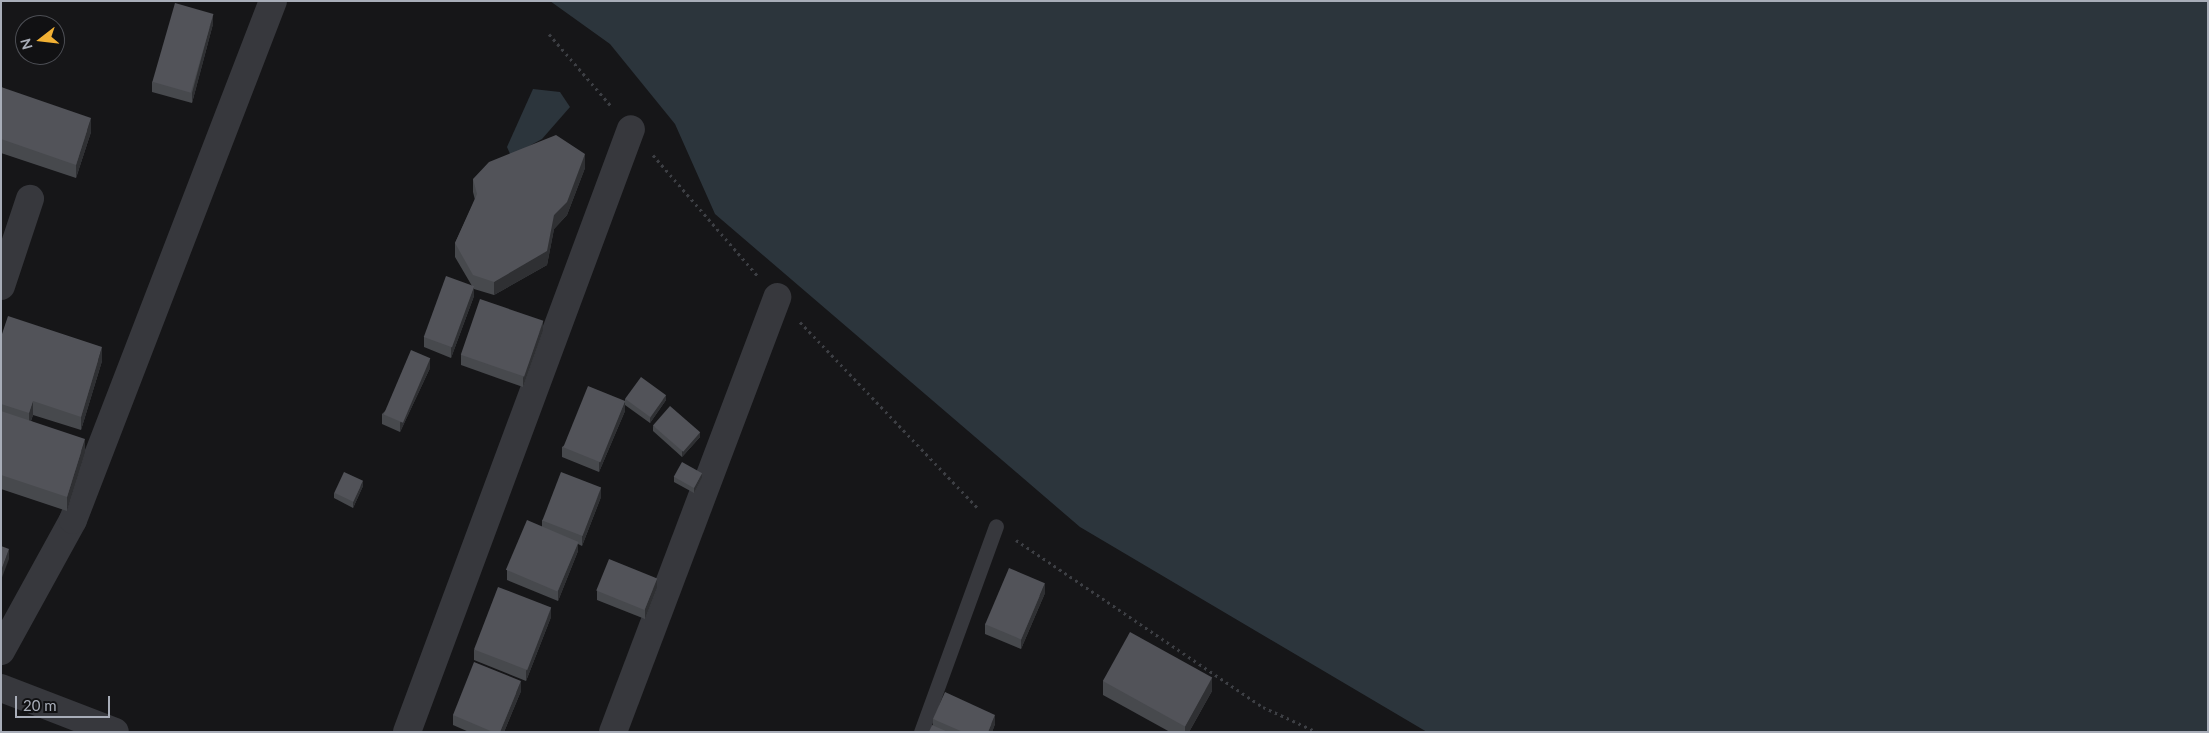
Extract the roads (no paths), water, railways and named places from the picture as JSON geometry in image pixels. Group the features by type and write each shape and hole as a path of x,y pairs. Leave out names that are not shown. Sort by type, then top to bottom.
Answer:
{"street":[{"path":"1,651 73,520 273,1"},
{"path":"407,732 631,129"},
{"path":"1,286 30,199"},
{"path":"613,732 777,298"},
{"path":"1,688 115,732"}],"lane":[{"path":"921,732 996,526"}]}
